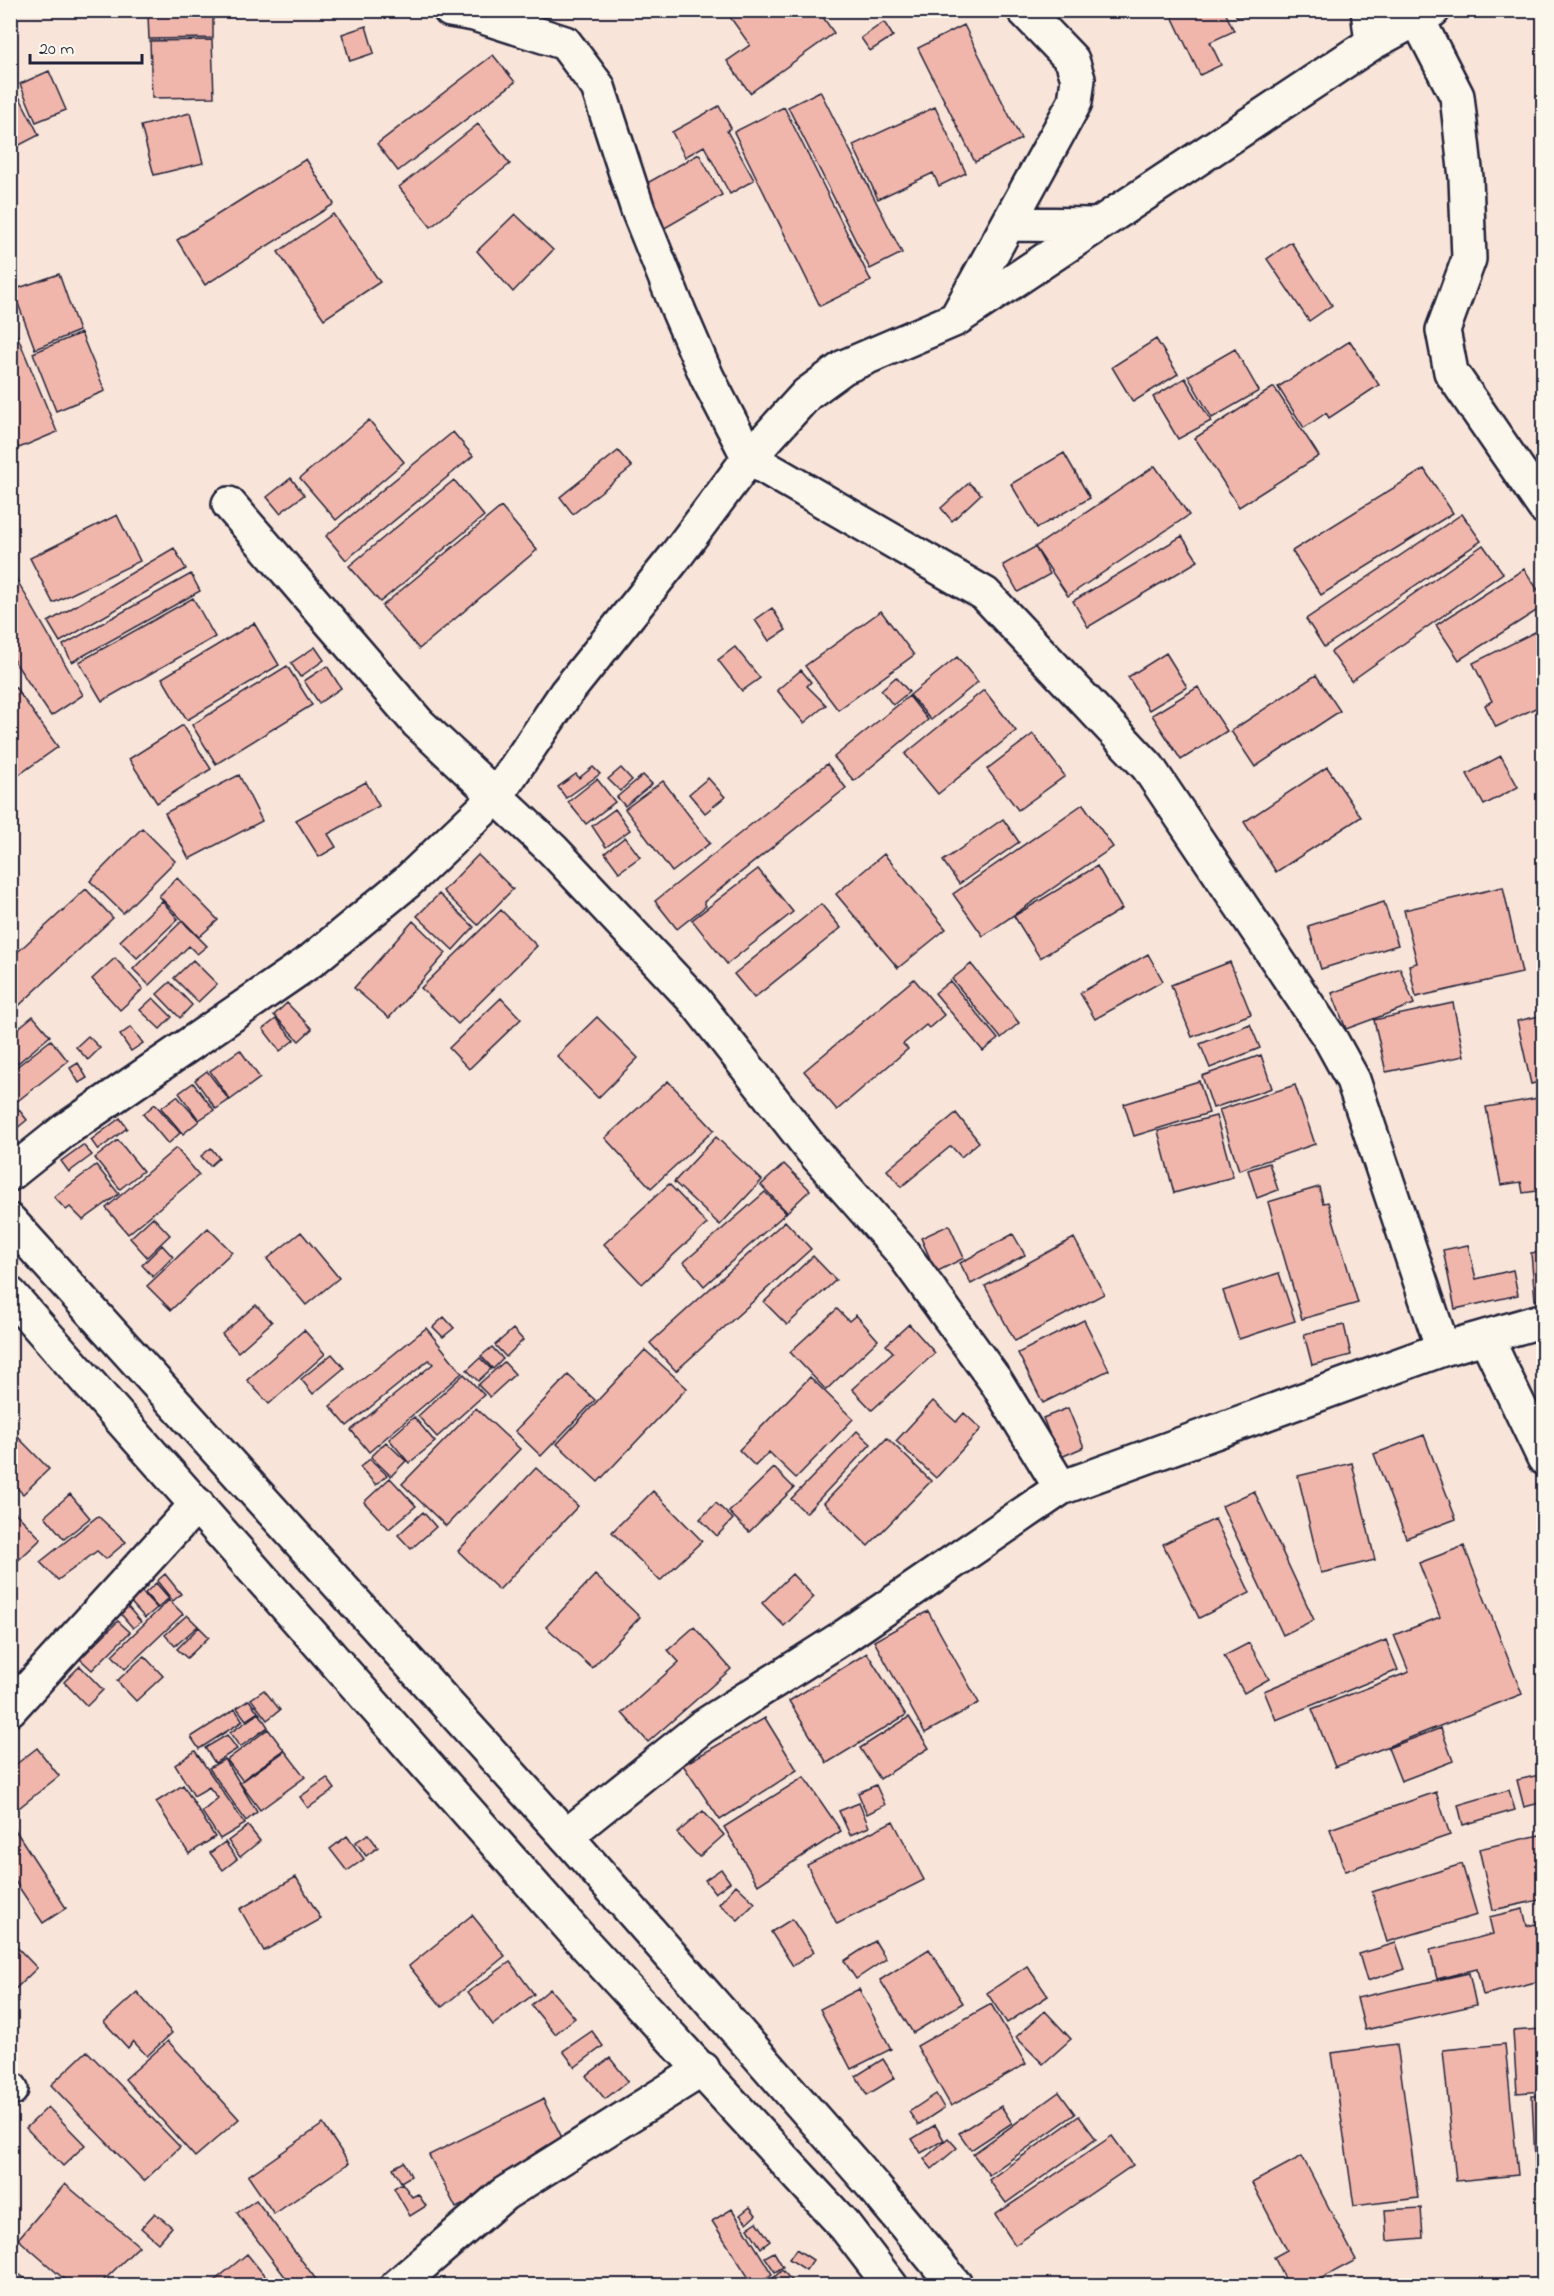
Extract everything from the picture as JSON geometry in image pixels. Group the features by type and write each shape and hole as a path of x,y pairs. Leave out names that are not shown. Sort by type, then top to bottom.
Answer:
{"street":[{"path":"450,10 474,14 565,43 598,87 638,210 679,312 707,377 749,458 985,594 1148,767 1330,1040 1353,1080 1443,1349"},
{"path":"956,319 1075,102 1078,79 1072,60 1024,10"},
{"path":"1368,10 1372,43"},
{"path":"10,1174 65,1130 312,960 407,882 495,798 567,693 675,557 749,458 807,394 844,367 956,319 1372,43 1425,15 1457,96 1466,178 1469,259 1443,330 1451,372 1544,507"},
{"path":"1009,224 1097,225"},
{"path":"229,504 418,723 495,798 553,850 695,1001 812,1150 902,1252 997,1383 1061,1488"},
{"path":"10,1221 567,1836 873,2186 956,2286"},
{"path":"10,1294 585,1944 703,2069 845,2226 891,2286"},
{"path":"567,1836 702,1727 845,1636 1061,1488 1443,1349 1544,1320"},
{"path":"1486,1337 1544,1458"},
{"path":"10,1709 197,1504"},
{"path":"397,2286 504,2194 703,2069"}],"building":[{"path":"152,10 213,10 213,38 149,39 148,15 152,15"},
{"path":"725,10 818,10 834,33 750,93 727,61 750,45"},
{"path":"1169,10 1224,10 1234,31 1210,42 1221,65 1200,75"},
{"path":"1234,10 1255,10 1237,18"},
{"path":"884,22 893,36 870,51 861,38"},
{"path":"964,25 1021,139 975,162 918,48"},
{"path":"366,26 374,53 350,61 342,34"},
{"path":"212,40 214,97 152,98 150,41"},
{"path":"493,55 515,82 398,171 377,144"},
{"path":"49,71 66,110 36,122 20,84"},
{"path":"820,91 902,253 870,269 788,107"},
{"path":"20,98 39,135 10,150 10,103"},
{"path":"719,106 731,128 727,131 754,180 730,194 704,146 685,157 672,132"},
{"path":"784,107 871,281 820,306 734,132"},
{"path":"935,107 966,173 939,186 933,173 878,199 853,145"},
{"path":"190,113 203,163 154,175 141,126"},
{"path":"478,124 510,164 431,227 399,187"},
{"path":"699,154 722,195 663,229 640,187"},
{"path":"306,159 334,204 205,285 177,240"},
{"path":"333,214 380,282 324,319 278,252"},
{"path":"515,214 553,250 513,292 477,251"},
{"path":"1291,242 1332,305 1309,321 1267,259"},
{"path":"59,274 79,331 35,349 13,290"},
{"path":"10,318 57,432 19,448 16,441 10,443"},
{"path":"81,333 105,391 56,411 33,353"},
{"path":"1156,339 1178,374 1133,402 1112,367"},
{"path":"1350,341 1379,385 1329,418 1326,413 1304,428 1278,387"},
{"path":"1235,349 1259,391 1212,418 1188,376"},
{"path":"1185,378 1211,421 1178,439 1153,397"},
{"path":"1274,387 1319,456 1239,507 1195,438"},
{"path":"369,420 404,462 336,520 300,478"},
{"path":"453,432 473,456 346,560 326,536"},
{"path":"618,451 632,467 573,514 560,497"},
{"path":"1064,453 1090,498 1037,528 1011,484"},
{"path":"1155,466 1189,515 1068,596 1035,547"},
{"path":"1424,469 1453,513 1321,595 1292,551"},
{"path":"291,478 304,495 280,513 267,497"},
{"path":"454,480 484,516 380,602 349,566"},
{"path":"969,483 981,494 952,521 941,508"},
{"path":"501,507 537,550 419,649 382,606"},
{"path":"1462,514 1481,541 1324,647 1306,619"},
{"path":"117,515 140,561 53,603 30,558"},
{"path":"1182,536 1198,561 1088,627 1073,601"},
{"path":"1483,545 1503,573 1351,681 1331,652"},
{"path":"1035,547 1050,574 1018,592 1003,565"},
{"path":"174,548 186,569 60,642 48,622"},
{"path":"10,568 83,695 51,716 10,655"},
{"path":"1524,569 1544,599 1544,606 1459,660 1436,625"},
{"path":"191,574 200,591 72,662 63,645"},
{"path":"193,598 215,637 102,701 79,662"},
{"path":"772,608 786,630 769,641 755,620"},
{"path":"881,611 914,655 838,710 805,666"},
{"path":"254,623 279,665 187,720 162,678"},
{"path":"1537,631 1544,644 1544,704 1496,727 1485,705 1492,701 1473,663"},
{"path":"315,647 324,660 300,677 291,663"},
{"path":"735,647 760,678 742,691 718,660"},
{"path":"1166,653 1187,687 1149,710 1128,677"},
{"path":"957,657 978,682 931,720 910,695"},
{"path":"287,666 312,705 216,764 192,725"},
{"path":"327,666 341,688 319,703 304,681"},
{"path":"801,670 811,682 807,686 826,705 804,723 777,690"},
{"path":"1316,675 1340,711 1255,767 1231,731"},
{"path":"896,677 909,692 893,705 881,690"},
{"path":"15,687 58,747 10,781 10,690"},
{"path":"1198,687 1227,731 1181,760 1152,715"},
{"path":"984,690 1016,731 938,794 905,754"},
{"path":"909,696 928,720 854,781 834,757"},
{"path":"183,725 211,769 157,803 129,759"},
{"path":"1033,734 1065,776 1018,810 987,769"},
{"path":"1501,756 1518,787 1484,805 1467,774"},
{"path":"827,764 846,788 704,902 706,906 677,929 655,901"},
{"path":"593,767 600,774 566,798 558,787 576,774 579,778"},
{"path":"1327,767 1361,817 1276,872 1244,822"},
{"path":"621,768 632,780 620,791 608,779"},
{"path":"239,775 262,821 189,859 165,813"},
{"path":"643,775 652,784 625,806 617,797"},
{"path":"708,778 725,797 705,813 689,794"},
{"path":"597,779 615,802 586,824 568,802"},
{"path":"663,781 710,843 672,872 625,809"},
{"path":"366,782 379,806 328,834 336,847 319,857 296,820"},
{"path":"1083,804 1113,847 983,936 953,894"},
{"path":"615,809 630,830 606,847 592,826"},
{"path":"1003,819 1019,842 959,884 943,861"},
{"path":"142,828 175,861 123,913 90,881"},
{"path":"625,837 640,857 619,872 605,853"},
{"path":"884,854 946,929 898,968 836,894"},
{"path":"478,855 513,889 478,925 443,891"},
{"path":"1097,866 1122,909 1040,958 1014,916"},
{"path":"758,869 793,912 727,964 692,920"},
{"path":"177,878 218,920 199,937 159,896"},
{"path":"1503,887 1522,973 1416,997 1409,965 1417,963 1404,910"},
{"path":"86,889 113,918 11,1013 10,959"},
{"path":"439,894 474,927 453,950 417,916"},
{"path":"162,901 178,919 137,958 120,941"},
{"path":"1384,902 1398,945 1321,969 1308,926"},
{"path":"821,904 841,928 754,998 734,974"},
{"path":"501,910 537,946 458,1024 421,988"},
{"path":"182,921 207,946 197,954 189,946 149,985 133,969"},
{"path":"413,921 446,953 389,1018 354,988"},
{"path":"1148,954 1163,981 1095,1019 1080,993"},
{"path":"115,958 143,989 120,1010 92,979"},
{"path":"193,960 217,984 198,1002 174,978"},
{"path":"1230,962 1251,1014 1192,1037 1171,985"},
{"path":"971,964 1019,1023 1001,1038 952,979"},
{"path":"1400,968 1414,1004 1346,1029 1332,993"},
{"path":"914,979 944,1015 929,1028 926,1025 903,1044 908,1049 837,1110 804,1071"},
{"path":"950,981 998,1039 983,1051 935,993"},
{"path":"170,982 192,1005 180,1018 157,994"},
{"path":"153,998 172,1017 160,1029 140,1010"},
{"path":"501,998 521,1019 469,1069 449,1048"},
{"path":"287,1003 312,1029 299,1041 274,1015"},
{"path":"1453,1003 1464,1056 1386,1072 1374,1020"},
{"path":"1544,1015 1544,1081 1531,1084 1517,1021"},
{"path":"33,1016 50,1036 18,1063 10,1055 10,1035"},
{"path":"597,1017 638,1058 598,1098 557,1056"},
{"path":"276,1019 294,1040 280,1051 263,1029"},
{"path":"1250,1024 1260,1048 1210,1068 1200,1044"},
{"path":"131,1027 143,1043 131,1051 120,1035"},
{"path":"88,1036 100,1048 88,1060 76,1047"},
{"path":"51,1040 68,1061 10,1107 10,1072"},
{"path":"240,1050 260,1078 230,1100 210,1071"},
{"path":"1261,1055 1272,1088 1213,1108 1202,1076"},
{"path":"78,1063 87,1078 79,1083 70,1068"},
{"path":"207,1071 229,1100 216,1109 195,1080"},
{"path":"668,1081 714,1130 651,1188 605,1138"},
{"path":"1199,1081 1209,1113 1134,1136 1124,1104"},
{"path":"193,1083 214,1110 199,1120 179,1093"},
{"path":"1295,1085 1315,1144 1239,1170 1219,1110"},
{"path":"177,1096 199,1121 183,1134 161,1108"},
{"path":"1544,1097 1544,1190 1523,1193 1521,1182 1501,1185 1486,1107"},
{"path":"155,1104 180,1133 168,1144 143,1114"},
{"path":"16,1106 27,1120 10,1134 10,1116 14,1113 11,1110"},
{"path":"956,1113 979,1142 961,1157 951,1146 901,1187 887,1170"},
{"path":"1216,1116 1233,1177 1174,1193 1158,1131"},
{"path":"120,1118 127,1128 98,1150 91,1140"},
{"path":"716,1137 762,1180 720,1225 674,1182"},
{"path":"118,1140 143,1171 120,1189 95,1158"},
{"path":"83,1145 92,1155 69,1172 61,1161"},
{"path":"176,1148 199,1175 128,1234 106,1208"},
{"path":"211,1148 219,1158 210,1166 201,1156"},
{"path":"1269,1163 1278,1190 1257,1198 1248,1170"},
{"path":"784,1164 810,1190 787,1212 761,1185"},
{"path":"96,1165 119,1194 83,1220 70,1207 66,1210 54,1197"},
{"path":"669,1184 707,1224 642,1284 604,1244"},
{"path":"1319,1187 1323,1203 1328,1202 1358,1303 1302,1319 1268,1202"},
{"path":"765,1192 786,1213 704,1286 684,1262"},
{"path":"153,1217 170,1235 147,1257 130,1238"},
{"path":"785,1221 811,1249 676,1371 650,1343"},
{"path":"949,1225 964,1258 936,1272 921,1238"},
{"path":"208,1228 232,1252 171,1310 147,1286"},
{"path":"301,1232 339,1278 306,1305 267,1259"},
{"path":"1013,1234 1025,1255 971,1284 960,1263"},
{"path":"1074,1238 1104,1294 1015,1341 985,1286"},
{"path":"162,1245 173,1257 153,1277 142,1265"},
{"path":"1468,1245 1476,1279 1513,1270 1518,1295 1455,1309 1443,1250"},
{"path":"1544,1252 1544,1299 1535,1300 1531,1253"},
{"path":"813,1256 836,1280 787,1325 764,1302"},
{"path":"1279,1273 1295,1321 1239,1339 1223,1291"},
{"path":"256,1305 272,1322 238,1352 222,1334"},
{"path":"837,1309 849,1321 856,1315 878,1340 826,1390 790,1352"},
{"path":"444,1317 454,1328 443,1337 433,1327"},
{"path":"1084,1320 1109,1370 1043,1403 1018,1353"},
{"path":"909,1324 935,1353 872,1410 852,1389 893,1352 886,1345"},
{"path":"1344,1325 1351,1355 1312,1365 1304,1334"},
{"path":"426,1328 462,1373 369,1452 351,1430 433,1364 429,1360 347,1426 330,1406"},
{"path":"513,1329 523,1340 506,1357 495,1345"},
{"path":"304,1330 325,1354 269,1404 247,1380"},
{"path":"492,1347 503,1359 493,1369 481,1356"},
{"path":"645,1350 687,1388 598,1482 557,1444"},
{"path":"332,1354 344,1368 313,1394 301,1379"},
{"path":"480,1358 491,1369 478,1381 467,1370"},
{"path":"504,1362 515,1374 490,1397 478,1385"},
{"path":"464,1374 484,1395 437,1437 418,1416"},
{"path":"568,1375 595,1400 541,1456 515,1431"},
{"path":"810,1377 853,1419 796,1478 769,1452 755,1466 739,1450"},
{"path":"933,1401 956,1422 964,1413 981,1429 936,1478 896,1441"},
{"path":"476,1408 520,1449 446,1526 402,1484"},
{"path":"1068,1408 1084,1447 1059,1458 1043,1418"},
{"path":"414,1417 435,1442 409,1463 389,1439"},
{"path":"857,1431 871,1444 806,1513 791,1499"},
{"path":"13,1432 49,1469 23,1494 10,1481 10,1435"},
{"path":"1424,1435 1456,1519 1406,1538 1374,1454"},
{"path":"887,1438 931,1481 868,1546 824,1503"},
{"path":"386,1442 406,1461 391,1476 371,1457"},
{"path":"370,1459 387,1475 376,1485 360,1467"},
{"path":"1352,1463 1375,1560 1321,1573 1298,1476"},
{"path":"536,1468 578,1506 499,1590 458,1551"},
{"path":"774,1468 794,1488 749,1532 729,1512"},
{"path":"390,1478 416,1506 389,1529 364,1502"},
{"path":"653,1491 702,1541 660,1581 612,1532"},
{"path":"1254,1491 1314,1620 1283,1635 1222,1506"},
{"path":"70,1494 90,1518 64,1539 45,1516"},
{"path":"716,1503 733,1519 717,1536 700,1519"},
{"path":"10,1507 41,1539 12,1566 10,1565"},
{"path":"423,1512 436,1527 411,1549 398,1535"},
{"path":"98,1516 126,1542 106,1559 97,1551 58,1580 40,1562"},
{"path":"1215,1519 1250,1593 1199,1618 1163,1544"},
{"path":"1464,1546 1522,1694 1335,1767 1312,1709 1409,1672 1394,1635 1440,1617 1419,1563"},
{"path":"165,1574 181,1594 173,1601 157,1581"},
{"path":"792,1574 814,1597 784,1626 762,1603"},
{"path":"595,1575 640,1617 592,1668 546,1627"},
{"path":"156,1583 169,1598 158,1608 145,1593"},
{"path":"138,1588 157,1608 145,1618 127,1598"},
{"path":"169,1600 183,1614 125,1669 112,1655"},
{"path":"127,1606 141,1622 133,1628 120,1613"},
{"path":"928,1611 979,1703 925,1733 874,1641"},
{"path":"187,1615 198,1626 175,1646 165,1635"},
{"path":"118,1621 130,1632 92,1670 80,1659"},
{"path":"199,1627 209,1637 187,1658 177,1649"},
{"path":"694,1627 731,1669 648,1742 622,1713 679,1662 668,1650"},
{"path":"1386,1640 1398,1670 1276,1720 1264,1691"},
{"path":"1249,1643 1269,1679 1244,1693 1224,1656"},
{"path":"867,1653 906,1715 827,1763 789,1701"},
{"path":"144,1656 163,1676 136,1701 117,1681"},
{"path":"80,1666 103,1690 87,1706 64,1682"},
{"path":"264,1690 280,1710 267,1720 251,1699"},
{"path":"249,1700 258,1712 246,1720 237,1708"},
{"path":"235,1709 243,1721 199,1749 191,1737"},
{"path":"259,1713 268,1727 240,1747 230,1733"},
{"path":"909,1717 929,1748 880,1779 860,1748"},
{"path":"765,1718 797,1770 720,1820 683,1765"},
{"path":"1441,1728 1453,1761 1401,1781 1388,1748"},
{"path":"268,1729 284,1750 242,1780 227,1760"},
{"path":"227,1735 237,1749 215,1763 205,1748"},
{"path":"37,1748 59,1776 15,1811 10,1805 10,1769"},
{"path":"195,1751 245,1824 220,1839 202,1812 218,1798 209,1787 194,1796 175,1765"},
{"path":"285,1751 305,1777 260,1810 240,1783"},
{"path":"225,1759 257,1812 246,1821 209,1768"},
{"path":"1544,1774 1544,1802 1524,1807 1517,1780"},
{"path":"804,1777 841,1831 758,1885 724,1827"},
{"path":"327,1778 335,1789 308,1808 300,1797"},
{"path":"183,1785 215,1837 189,1854 156,1802"},
{"path":"876,1785 885,1805 867,1814 858,1793"},
{"path":"1509,1790 1515,1810 1463,1825 1458,1805"},
{"path":"1436,1792 1450,1835 1345,1871 1330,1829"},
{"path":"859,1803 869,1827 850,1835 839,1811"},
{"path":"703,1811 724,1835 699,1857 677,1833"},
{"path":"893,1821 924,1880 837,1924 807,1865"},
{"path":"10,1822 66,1908 43,1923 10,1874"},
{"path":"248,1826 260,1841 240,1857 228,1841"},
{"path":"368,1834 378,1847 366,1856 356,1842"},
{"path":"1544,1834 1544,1899 1493,1910 1479,1849"},
{"path":"347,1836 364,1859 347,1871 330,1849"},
{"path":"225,1842 237,1859 223,1870 210,1853"},
{"path":"1462,1864 1477,1915 1387,1942 1372,1892"},
{"path":"721,1869 730,1882 715,1893 705,1880"},
{"path":"296,1877 321,1919 264,1951 240,1909"},
{"path":"736,1885 755,1903 738,1920 719,1904"},
{"path":"1523,1909 1527,1926 1544,1922 1544,1980 1483,1995 1477,1969 1437,1979 1430,1950 1493,1934 1489,1917"},
{"path":"472,1915 505,1956 442,2007 409,1966"},
{"path":"792,1919 814,1952 793,1966 771,1932"},
{"path":"10,1940 37,1968 10,1994"},
{"path":"875,1941 886,1959 856,1979 844,1961"},
{"path":"1396,1943 1405,1969 1367,1981 1359,1954"},
{"path":"929,1949 963,2003 913,2033 880,1980"},
{"path":"510,1962 534,1994 493,2025 468,1992"},
{"path":"1027,1966 1048,1996 1007,2023 987,1993"},
{"path":"1469,1973 1476,2005 1365,2030 1357,1998"},
{"path":"550,1989 575,2018 555,2034 531,2005"},
{"path":"859,1989 891,2049 851,2069 820,2009"},
{"path":"137,1992 172,2033 147,2056 133,2041 128,2048 104,2022"},
{"path":"991,2004 1026,2064 951,2106 917,2046"},
{"path":"1045,2011 1071,2039 1043,2064 1016,2037"},
{"path":"1542,2029 1544,2091 1517,2093 1513,2031"},
{"path":"592,2031 603,2046 575,2067 563,2051"},
{"path":"168,2041 239,2119 195,2157 125,2079"},
{"path":"1397,2044 1418,2198 1354,2206 1332,2053"},
{"path":"1505,2044 1518,2175 1456,2181 1443,2050"},
{"path":"87,2051 180,2147 144,2181 51,2085"},
{"path":"610,2058 628,2081 605,2099 586,2076"},
{"path":"883,2059 895,2078 867,2095 856,2076"},
{"path":"1059,2092 1075,2114 989,2175 973,2154"},
{"path":"936,2094 944,2108 918,2125 909,2112"},
{"path":"1532,2096 1544,2096 1544,2182 1536,2182"},
{"path":"543,2099 569,2152 456,2208 429,2155"},
{"path":"1001,2106 1012,2123 971,2150 959,2133"},
{"path":"48,2107 85,2145 63,2166 26,2128"},
{"path":"1079,2116 1096,2139 1006,2203 989,2180"},
{"path":"323,2124 349,2163 274,2214 248,2176"},
{"path":"935,2125 944,2140 921,2153 912,2139"},
{"path":"1112,2136 1133,2165 1015,2245 995,2215"},
{"path":"948,2138 957,2148 932,2169 924,2159"},
{"path":"1302,2156 1356,2260 1307,2286 1304,2281 1289,2286 1274,2257 1287,2250 1252,2183"},
{"path":"404,2162 411,2176 401,2182 393,2168"},
{"path":"402,2183 412,2197 418,2194 426,2206 410,2216 394,2188"},
{"path":"65,2184 139,2246 98,2286 72,2286 18,2239"},
{"path":"256,2200 321,2286 292,2286 237,2213"},
{"path":"750,2207 756,2215 747,2223 740,2215"},
{"path":"1421,2208 1423,2238 1387,2241 1385,2210"},
{"path":"732,2209 772,2274 754,2286 712,2221"},
{"path":"155,2213 172,2227 158,2243 141,2228"},
{"path":"757,2222 770,2241 761,2248 748,2228"},
{"path":"796,2249 813,2260 806,2270 789,2259"},
{"path":"774,2252 783,2267 775,2272 765,2257"},
{"path":"247,2254 273,2286 208,2286"},
{"path":"10,2268 30,2282 28,2286 10,2286"},
{"path":"782,2270 792,2281 787,2286 765,2286"}]}
